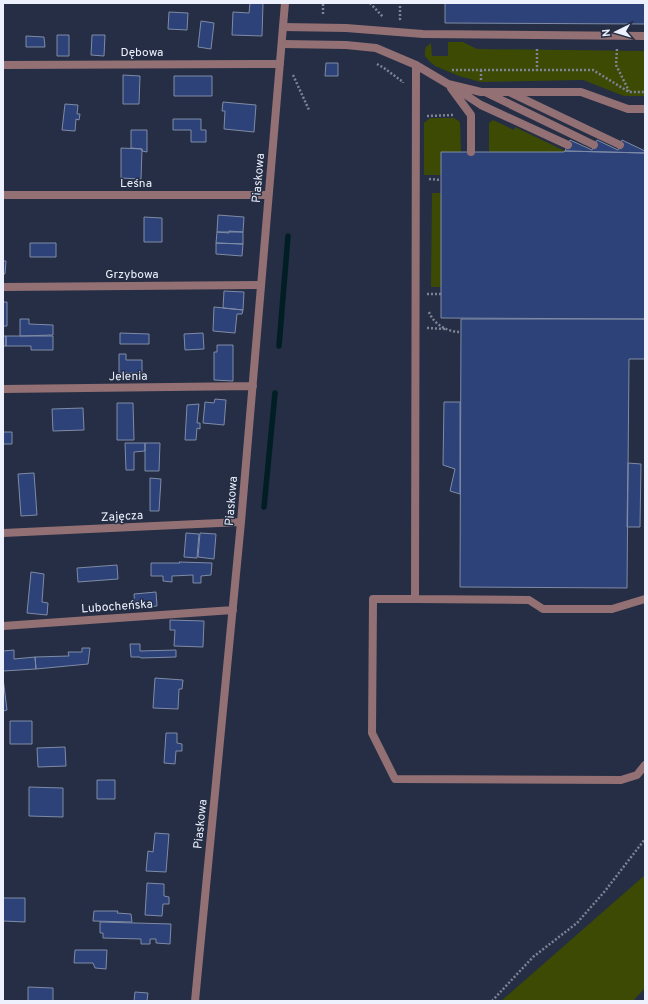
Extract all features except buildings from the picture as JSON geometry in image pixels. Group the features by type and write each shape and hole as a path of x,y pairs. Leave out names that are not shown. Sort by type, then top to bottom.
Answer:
{"street":[{"name":"Piaskowa","path":"195,1001 242,522 252,386 285,3"},
{"path":"283,27 346,28 423,34 645,36"},
{"path":"282,44 346,45 376,48 416,66 481,105 568,145"},
{"name":"Dębowa","path":"3,65 280,64"},
{"path":"415,599 414,328 416,66"},
{"path":"448,84 481,92 581,92 628,109 645,109"},
{"path":"448,84 471,115 471,152"},
{"path":"485,92 594,145"},
{"path":"509,92 620,145"},
{"name":"Leśna","path":"3,195 268,195"},
{"name":"Grzybowa","path":"3,287 261,285"},
{"name":"Jelenia","path":"3,389 252,386"},
{"name":"Zajęcza","path":"3,533 242,522"},
{"path":"645,598 612,609 543,609 529,600 373,599 372,733 395,779 621,780 637,775 645,765"},
{"name":"Lubocheńska","path":"3,626 233,610"}],"path":[{"path":"370,3 385,19"},
{"path":"617,36 616,65 629,92"},
{"path":"387,63 372,62 384,68 403,82 403,89"},
{"path":"290,70 309,110"},
{"path":"449,70 593,70 629,92 645,92"},
{"path":"416,109 421,116 471,115"},
{"path":"429,172 429,180 441,180"},
{"path":"427,300 427,294 441,294"},
{"path":"427,306 431,318 437,323 454,332 461,332"},
{"path":"492,1001 533,957 577,924 645,839"}],"green space":[{"path":"448,42 463,42 477,49 645,51 645,96 624,96 583,80 481,82 459,76 435,66 425,56 426,47 431,43 432,56 448,56"},
{"path":"430,118 454,118 460,122 461,152 441,152 441,175 424,175 424,123"},
{"path":"493,120 514,130 515,127 565,151 489,152 489,123"},
{"path":"432,193 441,193 441,287 431,287"},
{"path":"645,875 645,988 633,1001 501,1001"}],"waterway":[{"path":"279,346 288,236"},
{"path":"264,507 275,393"}]}
